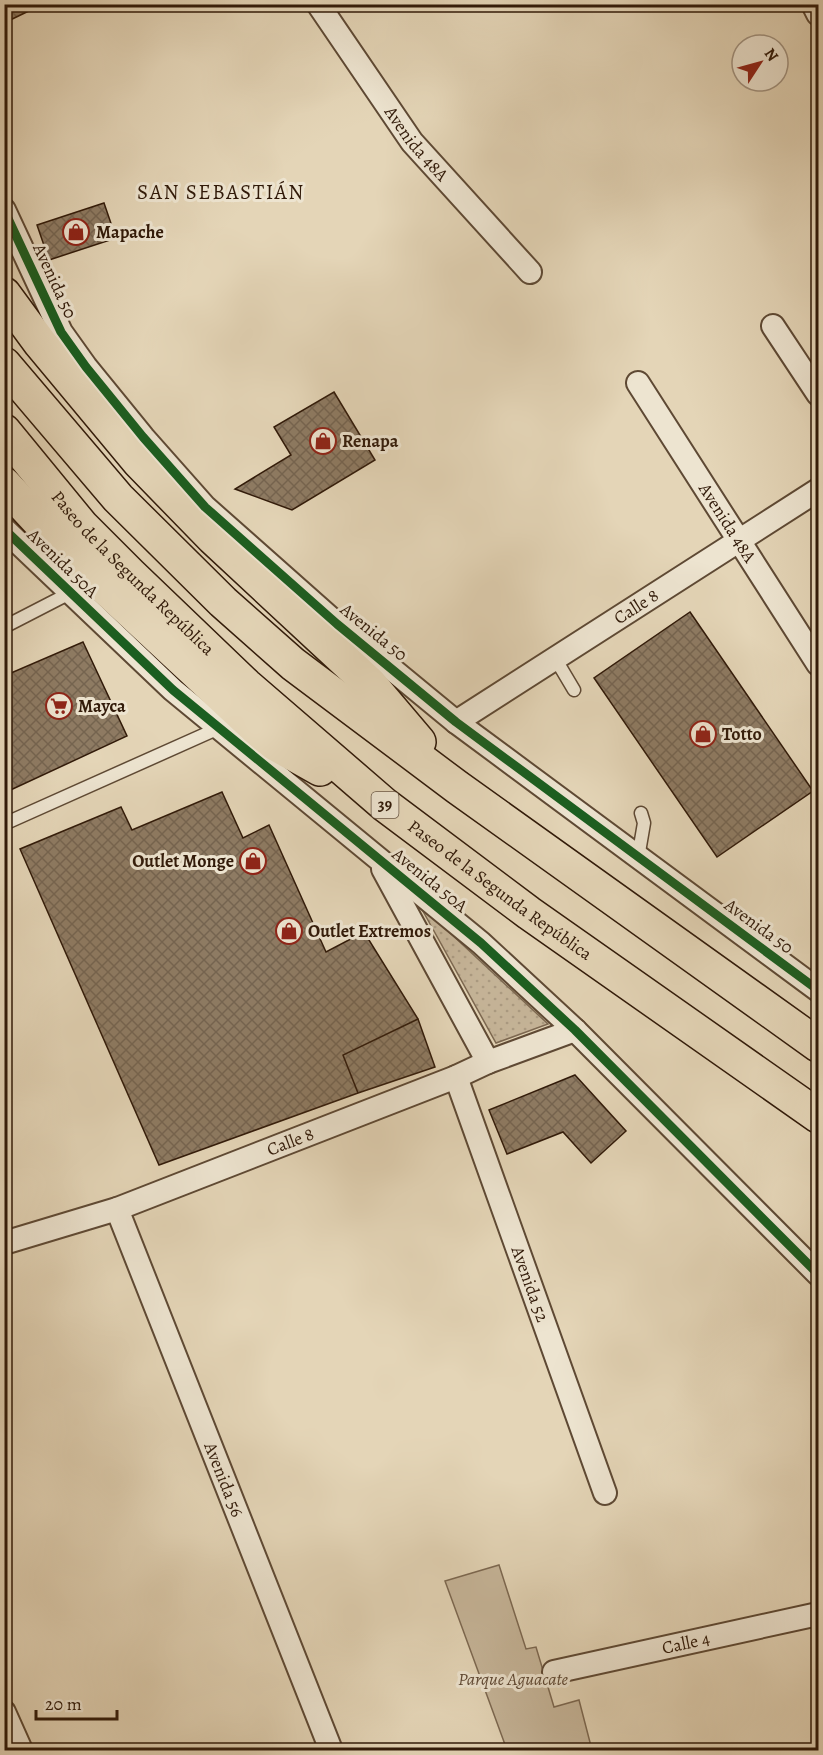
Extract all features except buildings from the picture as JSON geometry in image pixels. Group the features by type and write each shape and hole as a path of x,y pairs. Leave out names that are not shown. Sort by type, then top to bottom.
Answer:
{"highway":[{"path":"4,294 40,343 140,462 213,538 369,683 457,787"},
{"path":"4,364 118,498 224,602 293,664 457,787 819,1045"},
{"name":"Paseo de la Segunda República","path":"4,431 82,526 130,574 246,685 386,805 539,920 819,1116"},
{"path":"4,484 73,558 270,741 386,805"}],"street":[{"name":"Avenida 48A","path":"318,4 412,142 530,272"},
{"path":"813,4 819,14"},
{"name":"Avenida 50","path":"4,210 61,332 142,437 205,507 337,624 456,722 819,990"},
{"path":"773,326 819,394"},
{"name":"Avenida 48A","path":"638,383 819,664"},
{"name":"Calle 8","path":"456,722 819,490"},
{"name":"Avenida 50A","path":"4,530 173,690 481,943 575,1030 819,1274"},
{"path":"378,860 488,1062"},
{"name":"Calle 8","path":"4,1243 117,1209 456,1077 488,1062 575,1030"},
{"name":"Avenida 52","path":"456,1077 605,1493"},
{"name":"Avenida 56","path":"117,1209 331,1750"},
{"name":"Calle 4","path":"554,1672 819,1614"},
{"path":"4,1712 21,1750"}],"lane":[{"path":"4,627 70,593"},
{"path":"555,658 574,690"},
{"path":"4,824 219,728"},
{"path":"638,858 644,824 641,813"}],"green space":[{"path":"419,904 548,1024 496,1043"},
{"name":"Parque Aguacate","path":"499,1565 526,1649 536,1647 554,1707 579,1700 592,1750 507,1750 445,1581"}],"cycle path":[{"path":"4,210 61,332 86,367 143,437 205,507 337,624 456,722 818,990"},
{"path":"4,529 173,690 481,943 575,1030 818,1274"}],"place":[{"name":"Mapache","path":"76,232"},
{"name":"Renapa","path":"323,441"},
{"name":"Mayca","path":"59,706"},
{"name":"Totto","path":"703,734"},
{"name":"Outlet Monge","path":"253,861"},
{"name":"Outlet Extremos","path":"289,931"}],"district":[{"name":"SAN SEBASTIÁN","path":"221,192"}]}
